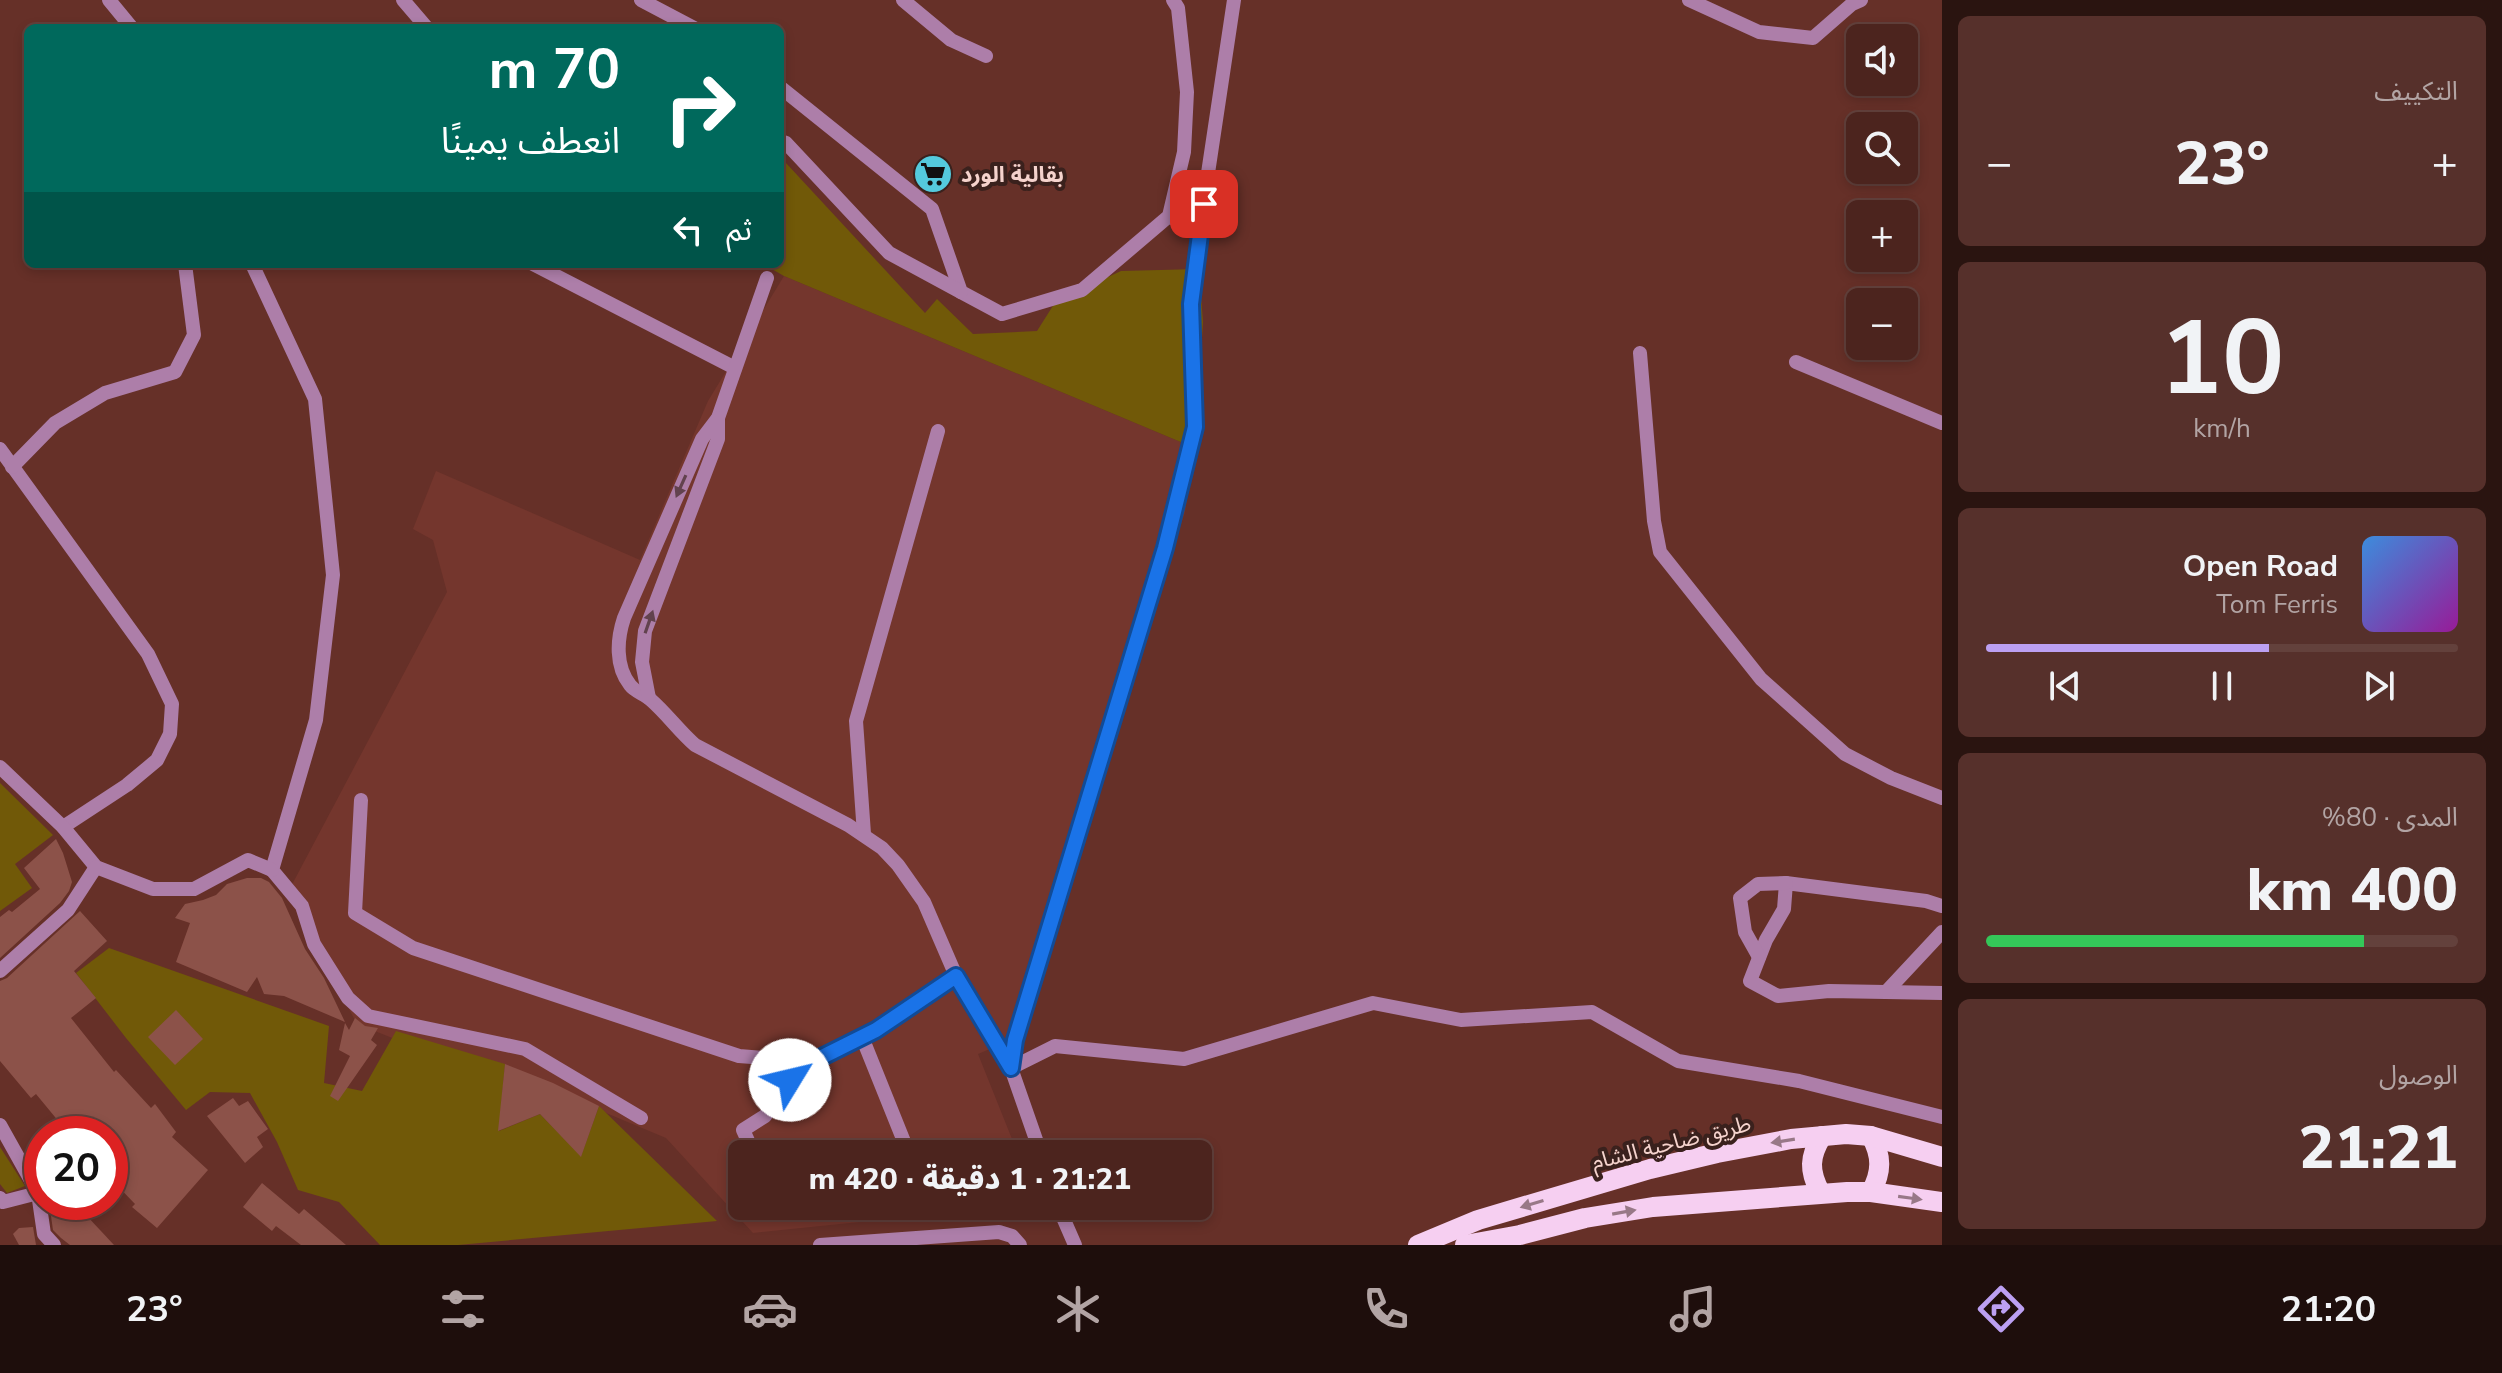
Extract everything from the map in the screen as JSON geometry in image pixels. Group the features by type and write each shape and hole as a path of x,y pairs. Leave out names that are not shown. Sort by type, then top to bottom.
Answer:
{"main road":[{"path":"1820,1192 1810,1166 1812,1151 1822,1136"},
{"name":"طريق ضاحية الشام","path":"1418,1245 1478,1220 1650,1169 1791,1139 1871,1136 1936,1150"},
{"path":"1871,1136 1881,1164 1871,1192"},
{"path":"1465,1245 1481,1244 1585,1218 1653,1207 1820,1192 1871,1192 1942,1202"}],"street":[{"path":"109,0 129,24"},
{"path":"403,0 424,24"},
{"path":"641,0 686,24"},
{"path":"903,0 951,40 986,56"},
{"path":"784,142 889,253 1002,314 1082,290 1169,216 1184,152 1187,92 1178,8 1173,0"},
{"path":"1011,1068 1015,1040 1165,548 1195,427 1191,304 1234,0"},
{"path":"1689,0 1759,32 1813,38 1852,4 1861,0"},
{"path":"784,90 932,209 961,292"},
{"path":"1169,216 1199,233"},
{"path":"12,467 55,423 105,393 175,372 194,335 186,268"},
{"path":"254,268 315,399 333,575 316,720 272,870"},
{"path":"541,268 735,368"},
{"path":"767,278 718,418 702,439 624,618 618,646 620,661 631,688 649,698 682,734 710,755 864,834 882,848 924,902 956,976 1011,1068 1036,1140"},
{"path":"1640,353 1654,521 1660,552 1761,679 1845,754 1891,778 1942,798"},
{"path":"1796,362 1942,423"},
{"path":"649,698 643,673 643,641 718,439 718,418"},
{"path":"864,834 856,721 938,431"},
{"path":"0,449 148,654 172,704 170,734 157,760 127,785 63,827"},
{"path":"641,577 662,585"},
{"path":"0,767 63,827 96,867 153,889 194,889 248,860 272,870 302,906 314,944 348,998 368,1016 525,1049 641,1118"},
{"path":"361,800 355,913 413,948 739,1056 812,1062 876,1030 956,976"},
{"path":"0,971 68,910 96,867"},
{"path":"1786,883 1784,909 1766,940 1750,981 1778,996 1829,991 1942,993"},
{"path":"1759,957 1745,932 1740,898 1758,884 1786,883 1926,901 1942,906"},
{"path":"1886,992 1942,932"},
{"path":"1011,1068 1055,1046 1184,1059 1373,1003 1461,1020 1592,1012 1678,1061 1799,1081 1942,1117"},
{"path":"862,1037 903,1140"},
{"path":"748,1140 743,1130 765,1116 802,1061"},
{"path":"0,1125 24,1168"},
{"path":"1,1204 24,1197"},
{"path":"42,1220 44,1234 54,1245"},
{"path":"1064,1220 1075,1245"},
{"path":"820,1245 999,1232 1012,1236 1020,1245"}],"shaded area":[{"path":"786,163 925,313 937,299 973,334 1037,331 1056,301 1121,271 1199,269 1203,322 1195,448 770,268 784,268"},
{"path":"784,276 1195,448 1185,512 1016,1038 978,1054 1012,1140 728,1140 728,1206 666,1138 508,1072 400,1041 357,1024 287,894 447,592 433,540 413,529 436,471 640,560 708,401"},
{"path":"0,783 53,835 15,864 32,888 0,911"},
{"path":"109,948 329,1026 324,1083 362,1091 396,1031 505,1064 499,1131 540,1114 581,1156 599,1106 717,1221 458,1245 380,1245 339,1202 298,1190 277,1142 250,1093 210,1092 186,1110 76,973"},
{"path":"0,1147 24,1186 7,1193 0,1184"},
{"path":"741,1220 880,1220 753,1233"}],"building":[{"path":"56,839 72,882 69,891 0,958 0,917 9,910 12,912 40,889 24,868"},
{"path":"247,878 261,878 269,882 282,898 305,949 324,978 345,1022 284,996 264,994 257,977 247,992 176,962 190,923 175,918 185,904 216,895 227,884"},
{"path":"80,911 107,941 74,971 96,998 71,1018 114,1072 116,1070 151,1108 155,1104 176,1132 172,1137 208,1170 157,1228 132,1207 135,1204 128,1197 128,1116 54,1116 36,1094 31,1098 0,1061 0,981"},
{"path":"176,1010 203,1039 175,1065 148,1037"},
{"path":"355,1018 365,1026 378,1028 371,1040 377,1045 338,1101 330,1096 350,1056 339,1050 345,1023 349,1030"},
{"path":"505,1064 599,1106 581,1157 540,1114 498,1131"},
{"path":"233,1098 239,1106 248,1101 268,1129 257,1137 263,1147 245,1163 207,1116"},
{"path":"262,1183 299,1214 304,1209 346,1245 301,1245 276,1226 272,1231 243,1207"},
{"path":"52,1220 91,1220 114,1245 70,1245 53,1230"},
{"path":"33,1227 36,1245 19,1245 13,1234 19,1228"}],"place":[{"name":"بقالية الورد","path":"933,174"}],"route":[{"path":"790,1080 802,1061 812,1062 876,1030 956,976 1011,1068 1015,1040 1165,548 1195,427 1191,304 1204,204"}]}
